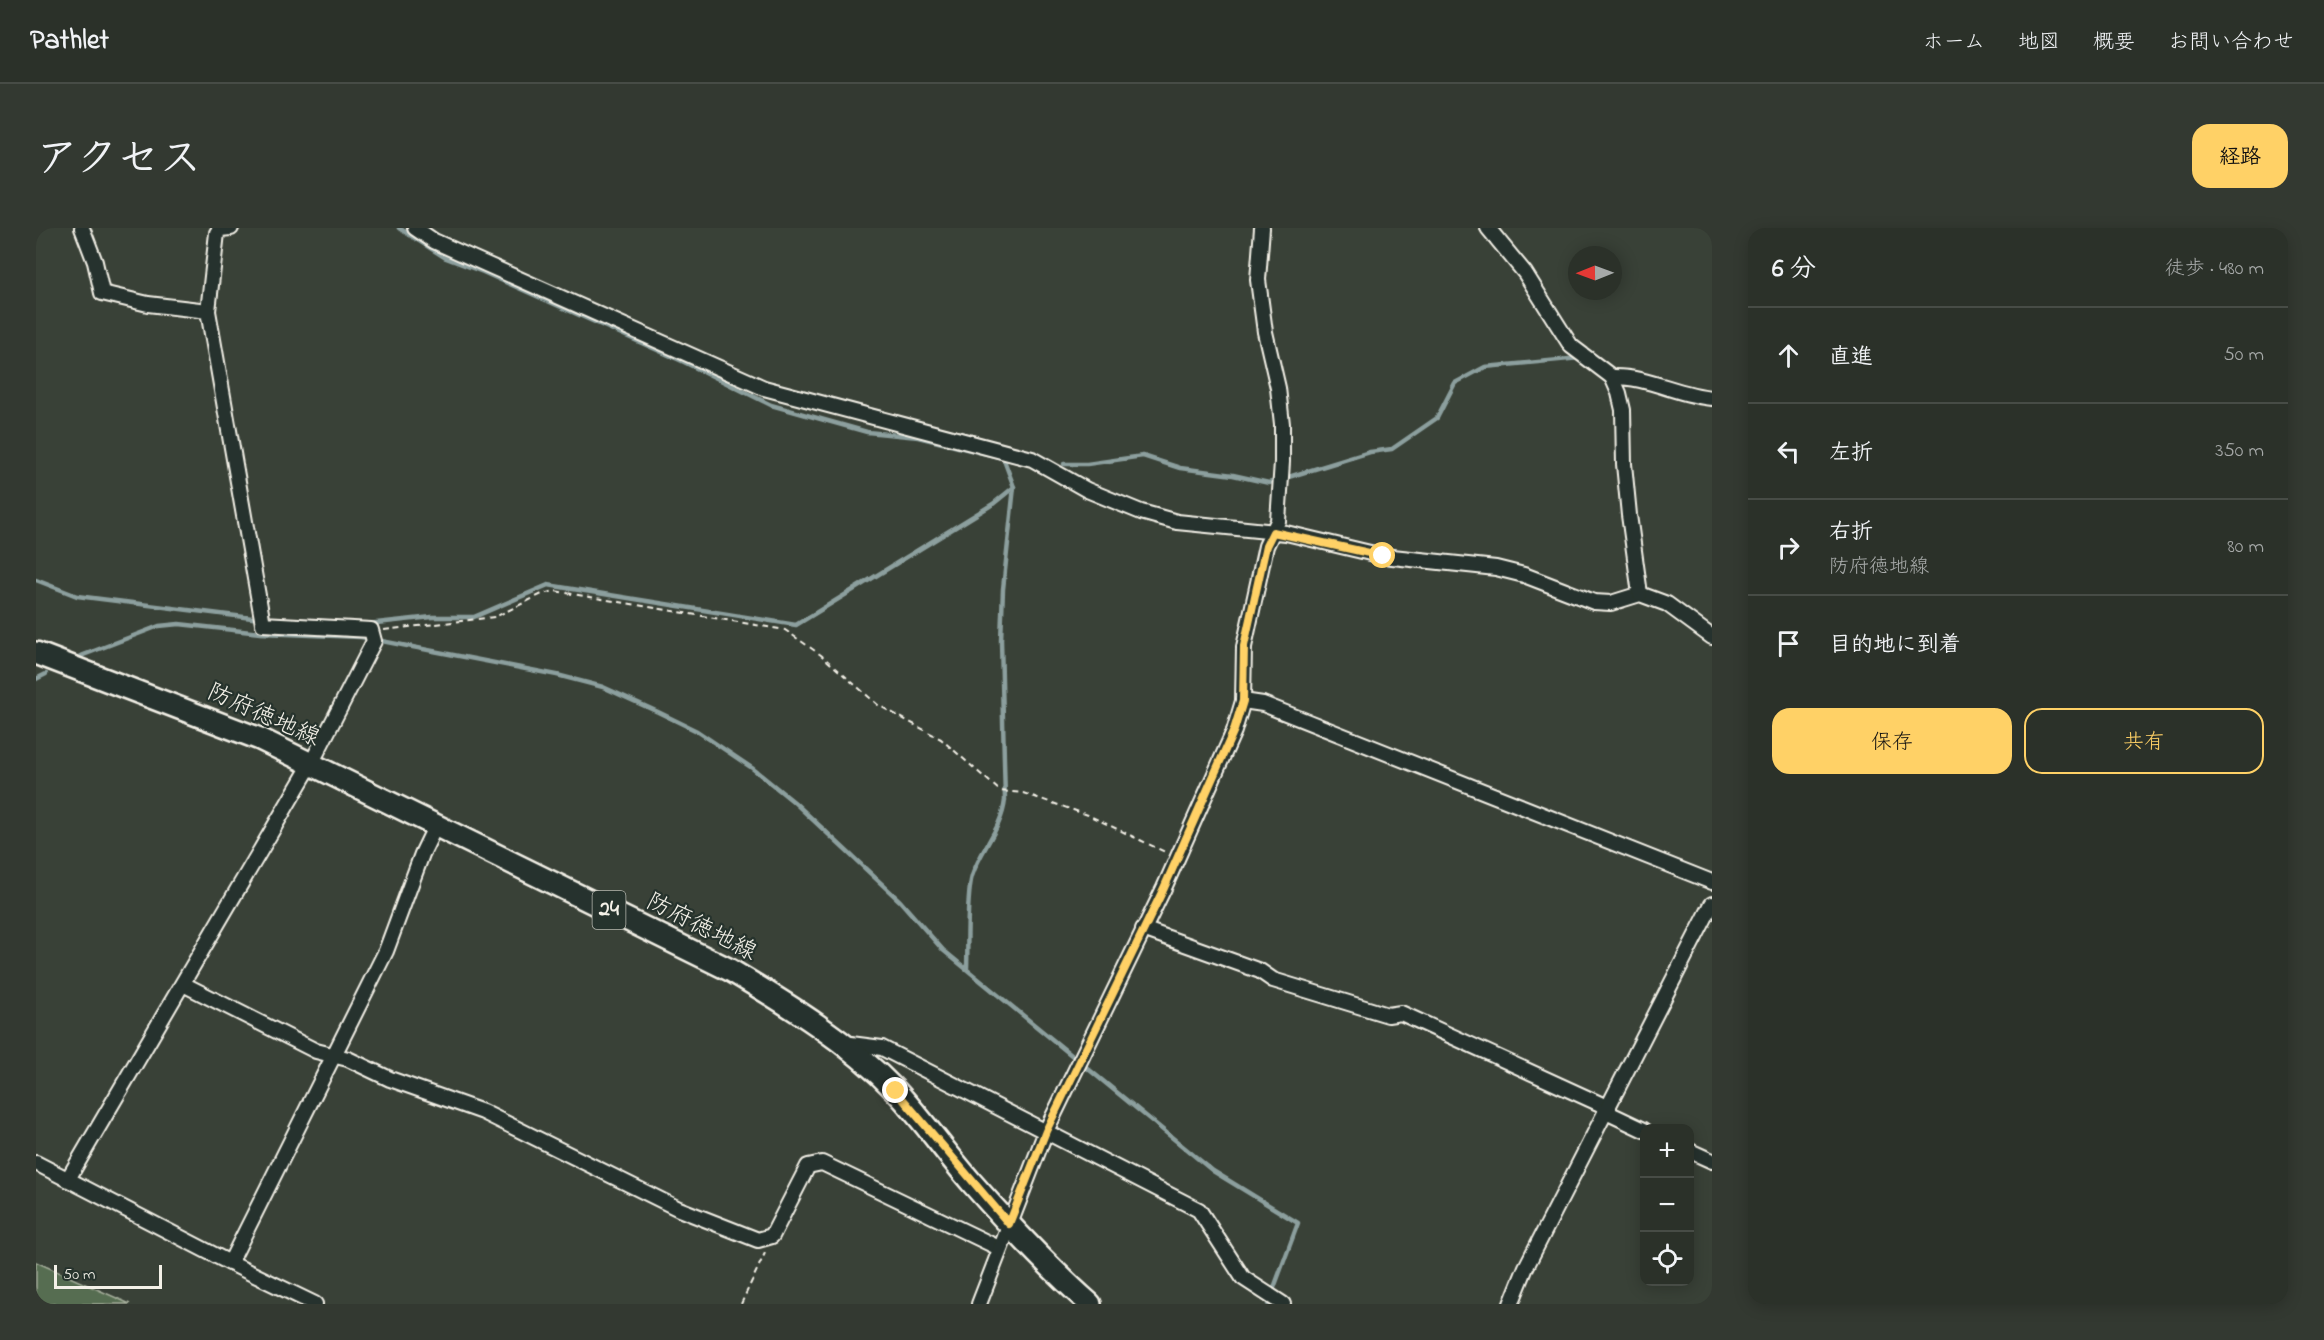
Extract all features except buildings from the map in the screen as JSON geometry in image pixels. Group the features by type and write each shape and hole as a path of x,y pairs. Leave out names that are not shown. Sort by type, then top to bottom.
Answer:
{"main road":[{"name":"防府徳地線","path":"36,653 209,718 311,765 730,970 794,1008 843,1043 896,1091 1009,1224 1060,1277 1090,1304"}],"street":[{"path":"82,228 95,262 102,293 148,304 208,311"},
{"path":"68,1179 311,765 371,650 373,635 371,630 263,624 208,311 217,233 220,229 231,228"},
{"path":"415,228 434,241 764,388 1032,459 1117,505 1178,522 1273,532 1383,556 1496,568 1524,575 1594,602 1611,603 1640,594 1667,604 1712,637"},
{"path":"979,1304 1046,1131 1177,858 1234,730 1243,701 1244,646 1266,546 1278,521 1282,424 1278,388 1265,332 1258,280 1262,228"},
{"path":"1488,228 1525,273 1571,346 1612,377 1623,410 1624,465 1640,594"},
{"path":"1612,377 1632,376 1698,397 1712,398"},
{"path":"1243,701 1274,709 1712,882"},
{"path":"230,1263 386,951 422,854 436,825"},
{"path":"1511,1304 1526,1268 1712,904"},
{"path":"1143,929 1260,971 1273,980 1388,1015 1401,1013 1640,1128"},
{"path":"183,984 316,1051 348,1059 390,1079 483,1112 679,1209 758,1240 772,1236 808,1166 822,1163 999,1248"},
{"path":"843,1043 882,1048 1199,1210 1243,1278 1260,1298 1283,1304"},
{"path":"1694,1153 1712,1161"},
{"path":"36,1163 315,1304"}],"path":[{"path":"373,635 398,628 495,617 542,594 555,591 785,630 820,655 878,705 941,739 1000,791 1023,793 1088,815 1177,858"},
{"path":"741,1304 766,1249 766,1238"}],"green space":[{"path":"36,1262 130,1304 36,1304"}],"waterway":[{"path":"399,228 446,258 483,272 682,361 771,405 867,432 918,437 1023,463"},
{"path":"1064,464 1087,464 1143,456 1180,468 1233,475 1269,483 1370,452 1392,449 1437,418 1455,383 1485,367 1580,358"},
{"path":"967,968 968,908 972,876 1000,820 1005,800 1001,640 1003,589 1014,487 1004,460"},
{"path":"367,624 432,617 474,617 548,585 796,625 993,504 1014,487"},
{"path":"36,580 77,596 260,619"},
{"path":"73,659 159,626 179,624 260,633 361,637 557,675 603,687 697,731 752,768 794,802 900,901 943,950 1213,1171 1298,1223 1268,1304"},
{"path":"36,679 46,674"}],"route":[{"path":"896,1091 1009,1224 1046,1131 1164,888 1234,730 1243,701 1244,646 1266,546 1273,532 1383,556"}]}
